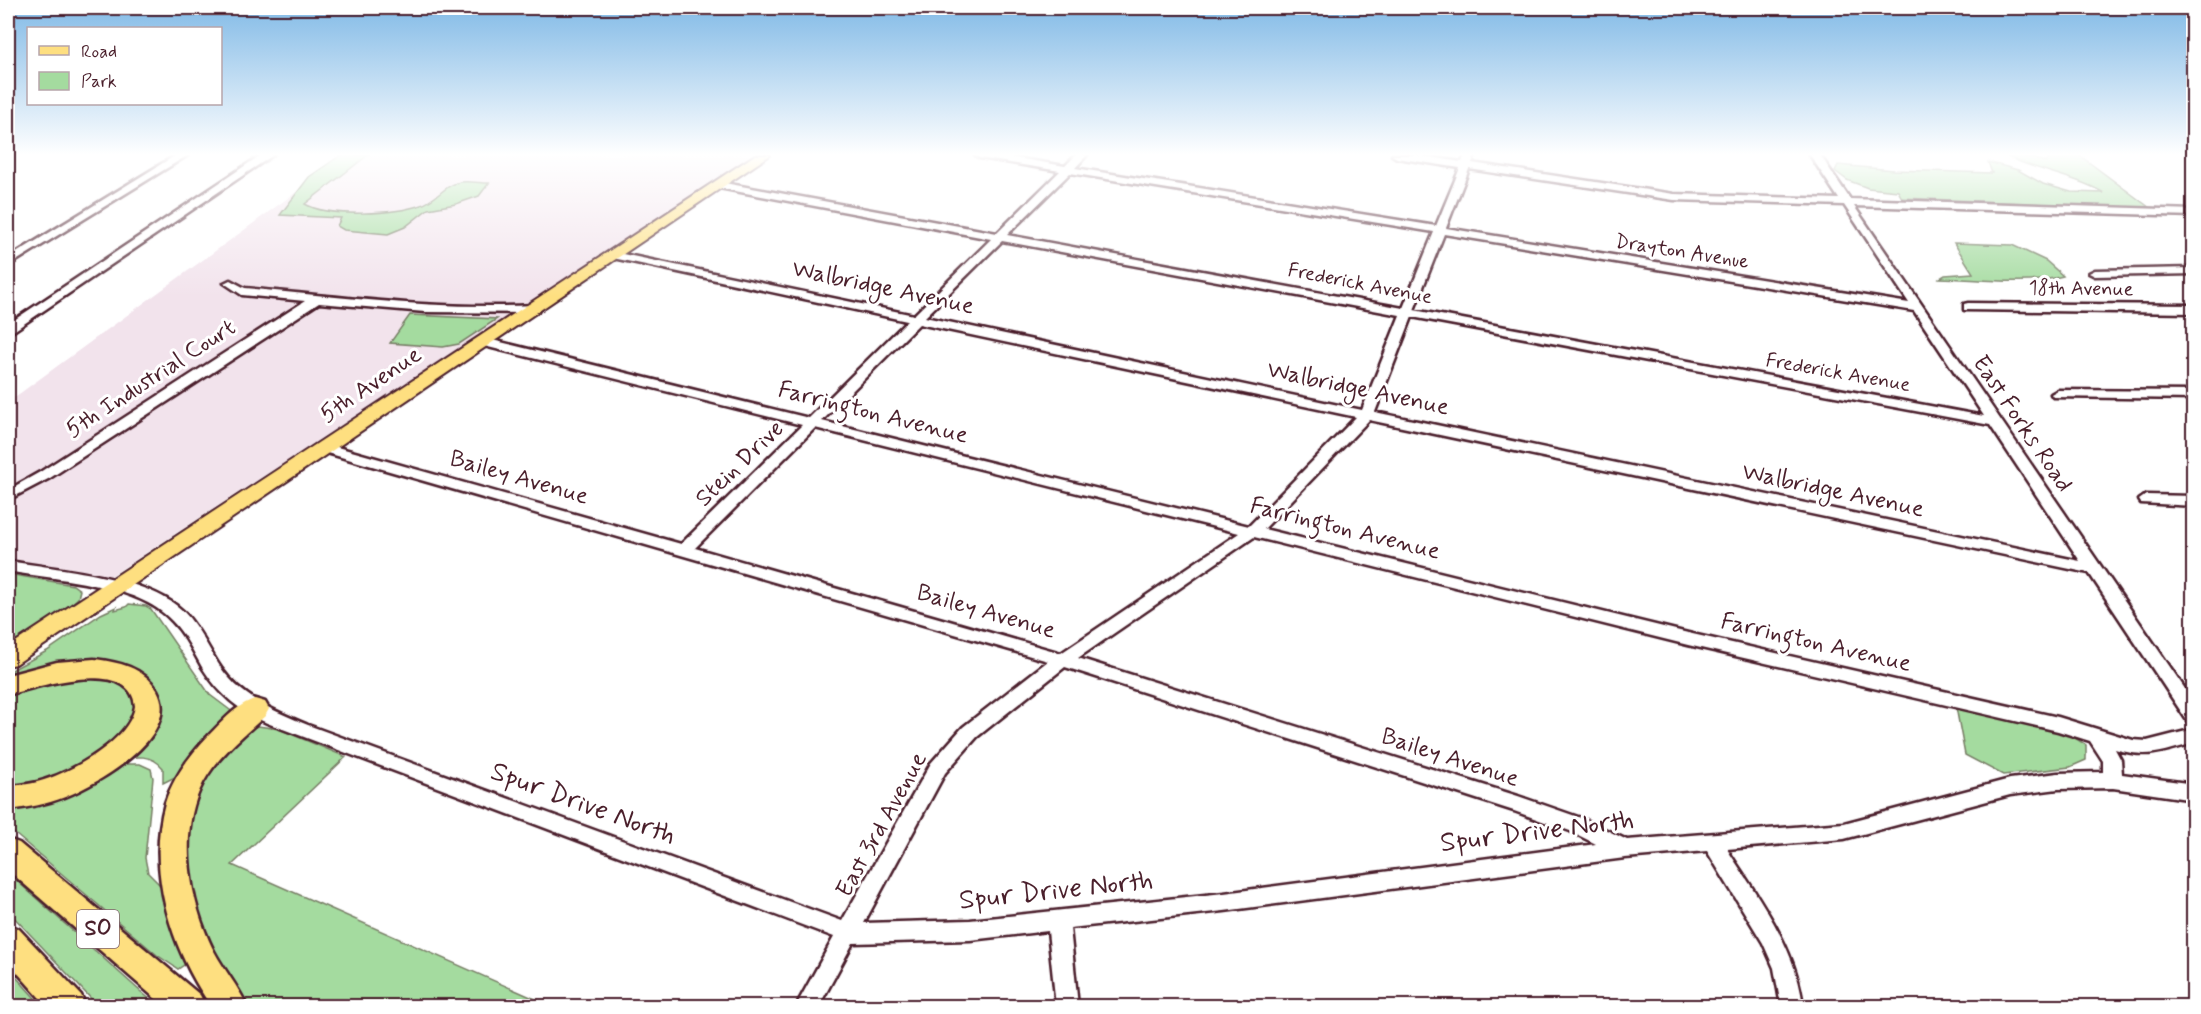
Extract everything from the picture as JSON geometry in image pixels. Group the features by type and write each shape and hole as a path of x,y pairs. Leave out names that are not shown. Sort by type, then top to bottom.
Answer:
{"highway":[{"path":"8,685 53,672 84,669 111,671 133,679 147,694 148,711 139,731 120,750 94,770 61,787 29,796 8,798"},
{"path":"230,1006 214,987 194,943 179,899 174,865 176,832 179,804 192,776 232,730 255,709"},
{"name":"SO","path":"8,852 188,1006"},
{"path":"8,939 69,1006"}],"main road":[{"name":"5th Avenue","path":"8,658 693,202"}],"street":[{"path":"8,263 106,202"},
{"path":"8,329 197,202"},
{"name":"Frederick Avenue","path":"812,202 1995,422"},
{"name":"Stein Drive","path":"684,550 1034,202"},
{"name":"Drayton Avenue","path":"1265,202 1917,308"},
{"name":"East 3rd Avenue","path":"807,1006 938,768 970,732 1046,671 1253,531 1367,414 1452,202"},
{"name":"East Forks Road","path":"1846,202 2193,717"},
{"path":"1856,202 2193,213"},
{"name":"Walbridge Avenue","path":"613,255 2093,569"},
{"path":"2095,273 2193,271"},
{"name":"5th Industrial Court","path":"230,283 242,291 422,307 507,311 535,309"},
{"name":"5th Industrial Court","path":"8,496 45,475 318,298"},
{"name":"18th Avenue","path":"1968,307 2193,309"},
{"name":"Farrington Avenue","path":"484,342 1688,639 2094,734 2133,747 2147,748 2193,736"},
{"path":"2058,394 2193,395"},
{"name":"Bailey Avenue","path":"325,448 1064,660 1518,804 1577,825 1625,849"},
{"path":"2146,500 2193,501"},
{"name":"Spur Drive North","path":"8,566 116,586 157,600 177,615 230,692 255,709 302,730 849,933 970,930 1236,900 1625,849 1844,831 2010,787 2058,781 2113,770 2193,792"},
{"path":"2094,734 2113,770 2133,747"},
{"path":"1712,842 1771,936 1785,968 1792,1006"},
{"path":"1058,920 1067,1006"}],"shaded area":[{"path":"282,202 681,202 100,583 8,563 8,402"}],"green space":[{"path":"290,202 307,202 305,204 330,211 362,213 395,211 427,202 461,202 428,209 405,227 388,234 344,230 337,226 341,218 280,215"},
{"path":"2009,202 2142,202 2150,208"},
{"path":"1954,243 2012,245 2046,261 2063,276 2033,281 1940,278 1945,275 1973,273"},
{"path":"410,315 497,319 459,344 443,347 390,343"},
{"path":"8,574 73,585 80,590 78,598 8,647"},
{"path":"129,604 146,606 151,609 210,695 234,713 179,775 163,783 163,768 154,760 137,757 119,759 140,738 131,670 8,678 8,672 47,651 101,614 116,607 115,610 126,607"},
{"path":"79,672 128,684 139,718 102,760 20,794 8,794 8,690"},
{"path":"1956,707 2069,734 2086,745 2086,760 2070,767 2003,775 1965,755"},
{"path":"258,726 279,729 346,757 232,865 551,1006 248,1006 205,938 185,865 192,791 242,731"},
{"path":"125,764 140,764 151,769 153,778 145,858 148,873 163,888 190,961 178,969 157,955 8,828 8,803"},
{"path":"8,873 158,1006 98,1006 8,911"},
{"path":"8,968 42,1006 8,1006"}]}
